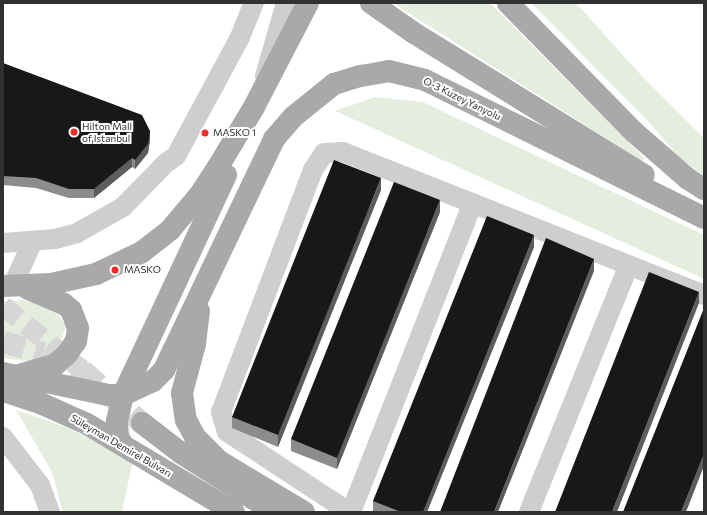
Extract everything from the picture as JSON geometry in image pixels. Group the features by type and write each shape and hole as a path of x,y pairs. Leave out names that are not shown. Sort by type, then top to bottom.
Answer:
{"main road":[{"path":"370,3 428,42 704,212"},
{"path":"508,3 634,132 688,179 704,189"},
{"path":"123,444 118,437 117,421 123,395 240,146 254,107 300,4"},
{"name":"O-3 Kuzey Yanyolu","path":"123,395 153,381 164,370 199,293 274,139 293,117 334,84 389,71 425,80 704,218"},
{"path":"8,286 74,280 117,265 142,252 170,230 196,199 254,107"},
{"path":"8,286 33,290 64,304 70,310 78,328 76,341 68,354 56,364 38,371 10,374"},
{"path":"199,293 196,337 182,393 186,420 195,438 219,461 304,512"},
{"path":"10,374 96,394 123,395"},
{"name":"Süleyman Demirel Bulvarı","path":"3,391 66,414 123,444 234,512"},
{"path":"142,423 182,453 274,512"}],"lane":[{"path":"231,53 242,3"},
{"path":"3,243 33,241 77,233 123,207 162,167 176,156 231,53 254,3"},
{"path":"473,203 350,512 227,432 221,412 313,170 324,153 343,152 473,203 704,295"},
{"path":"8,286 33,241"},
{"path":"529,512 629,265"},
{"path":"3,438 40,485 50,512"}],"green space":[{"path":"393,3 490,3 645,159 642,161"},
{"path":"531,3 576,3 641,75 704,138 704,176 678,156 648,121"},
{"path":"375,97 423,102 704,235 704,279 335,111"},
{"path":"23,300 53,308 66,326 60,344 46,357 34,362 3,358 3,301"},
{"path":"16,410 68,428 133,460 122,512 63,512 52,472"}],"building":[{"name":"Hilton Mall of Istanbul","path":"3,63 142,115 150,131 148,144 135,160 132,158 94,189 69,189 36,178 3,176"},
{"path":"334,160 381,178 278,435 232,417"},
{"path":"394,182 440,200 337,458 291,439"},
{"path":"487,216 534,235 423,512 401,512 373,501"},
{"path":"546,238 594,259 494,512 440,512"},
{"path":"649,272 699,292 612,512 555,512"},
{"path":"704,308 704,454 681,512 623,512"}],"tunnel":[{"path":"3,306 82,370"},
{"path":"3,342 44,353 82,370 142,423"}],"place":[{"name":"Hilton Mall of Istanbul","path":"74,132"},
{"name":"MASKO 1","path":"205,133"},
{"name":"MASKO","path":"115,270"}]}
